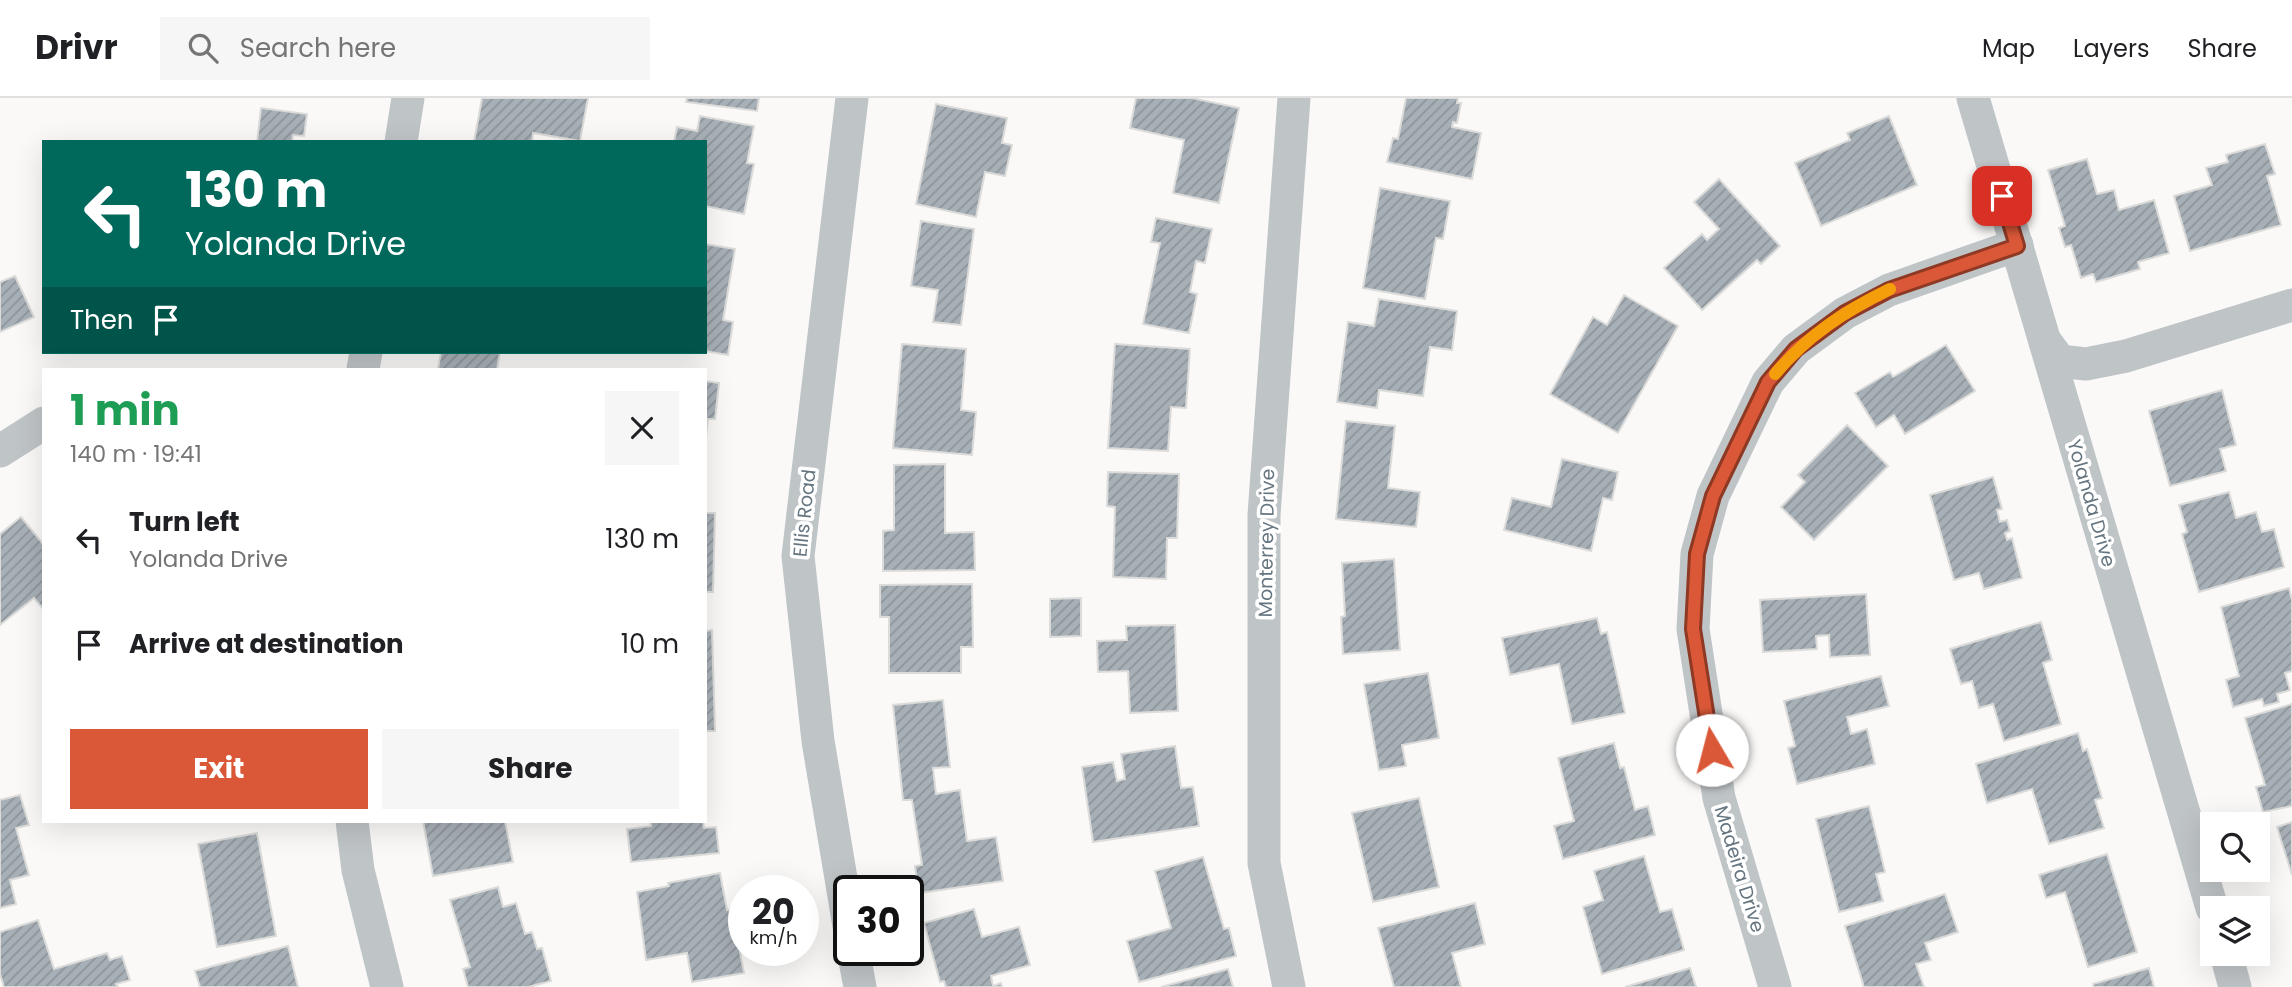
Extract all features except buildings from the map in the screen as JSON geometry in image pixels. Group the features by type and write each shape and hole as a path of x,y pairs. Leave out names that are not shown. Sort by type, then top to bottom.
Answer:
{"street":[{"path":"401,140 408,98"},
{"name":"Ellis Road","path":"840,875 818,741 798,555 852,98"},
{"name":"Monterrey Drive","path":"1289,987 1264,863 1264,515 1294,98"},
{"name":"Yolanda Drive","path":"1973,98 2208,896"},
{"name":"Madeira Drive","path":"1775,987 1719,798 1693,629 1697,554 1713,496 1768,382 1796,349 1845,313 1889,290 2017,246"},
{"path":"2045,341 2060,360 2086,364 2126,356 2292,305"},
{"path":"0,451 42,424"},
{"path":"352,823 358,870 387,987"},
{"path":"856,966 860,987"},
{"path":"2229,966 2235,987"}],"slow traffic":[{"path":"1775,374 1796,349 1845,313 1890,289"}],"route":[{"path":"1712,750 1693,629 1697,554 1713,496 1768,382 1796,349 1845,313 1889,290 2017,246 2002,196"}]}
